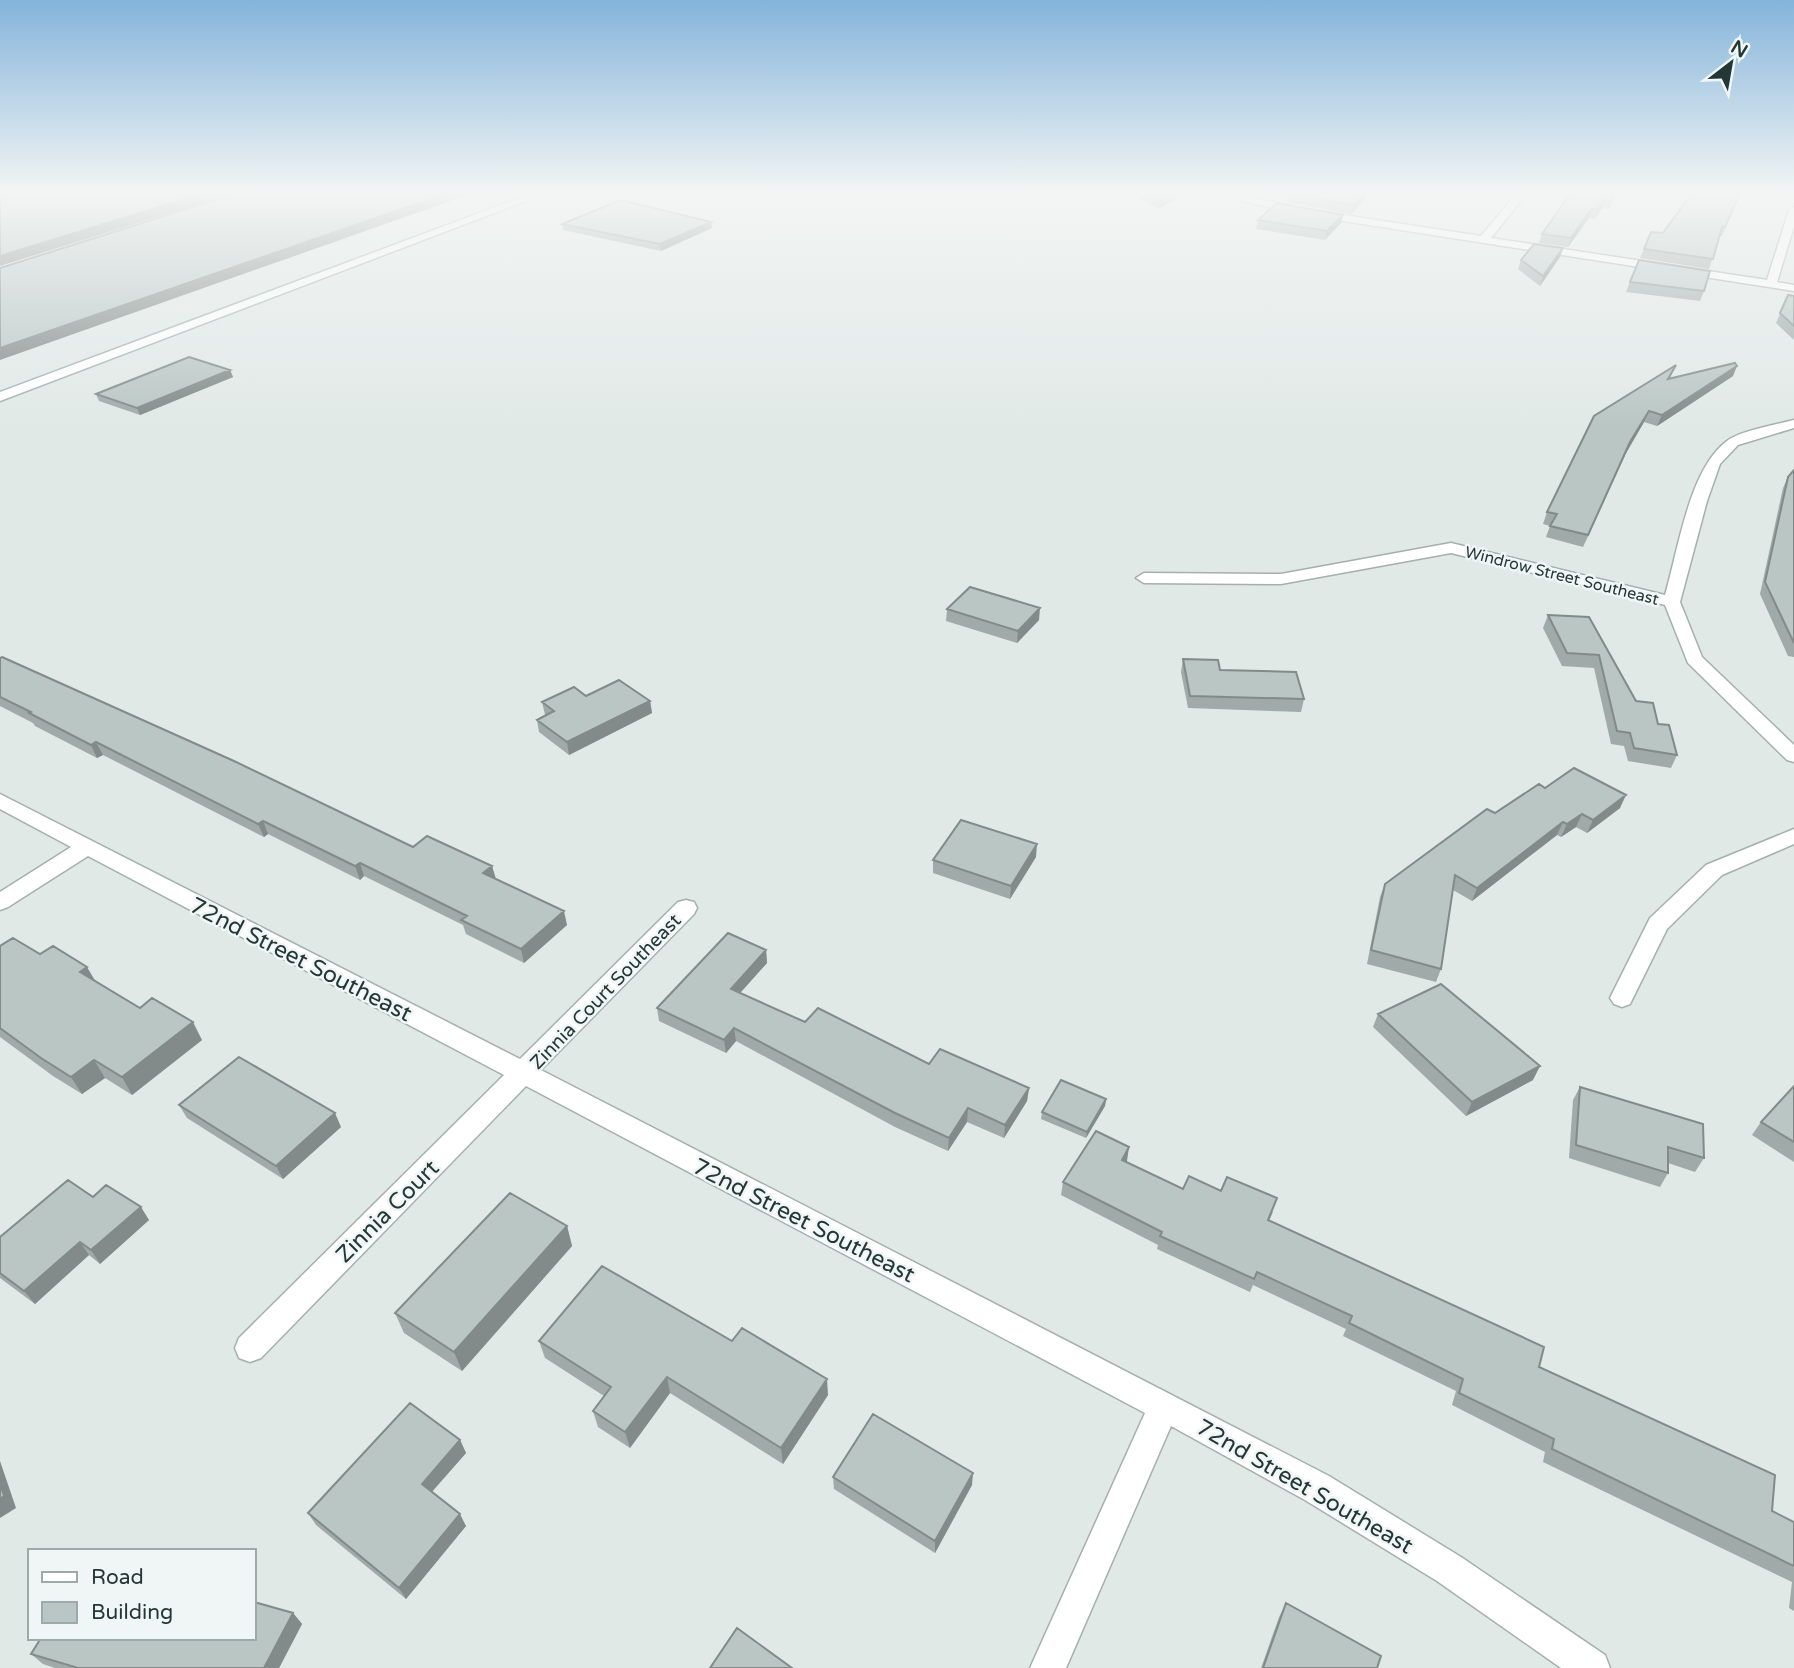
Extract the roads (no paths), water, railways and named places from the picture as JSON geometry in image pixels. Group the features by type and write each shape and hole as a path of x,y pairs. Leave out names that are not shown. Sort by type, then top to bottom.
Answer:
{"street":[{"path":"0,397 337,271"},
{"path":"1687,271 1794,288"},
{"path":"1771,284 1775,271"},
{"path":"1794,424 1733,442 1713,463 1699,501 1672,602 1694,659 1794,756"},
{"name":"Windrow Street Southeast","path":"1144,578 1281,579 1451,548 1672,602"},
{"name":"72nd Street Southeast","path":"0,801 1317,1488 1449,1569 1592,1668"},
{"path":"1622,998 1658,924 1714,870 1794,836"},
{"path":"0,902 86,848"},
{"name":"Zinnia Court Southeast","path":"524,1075 686,908"},
{"name":"Zinnia Court","path":"250,1348 524,1075"},
{"path":"1048,1668 1164,1406"}]}
